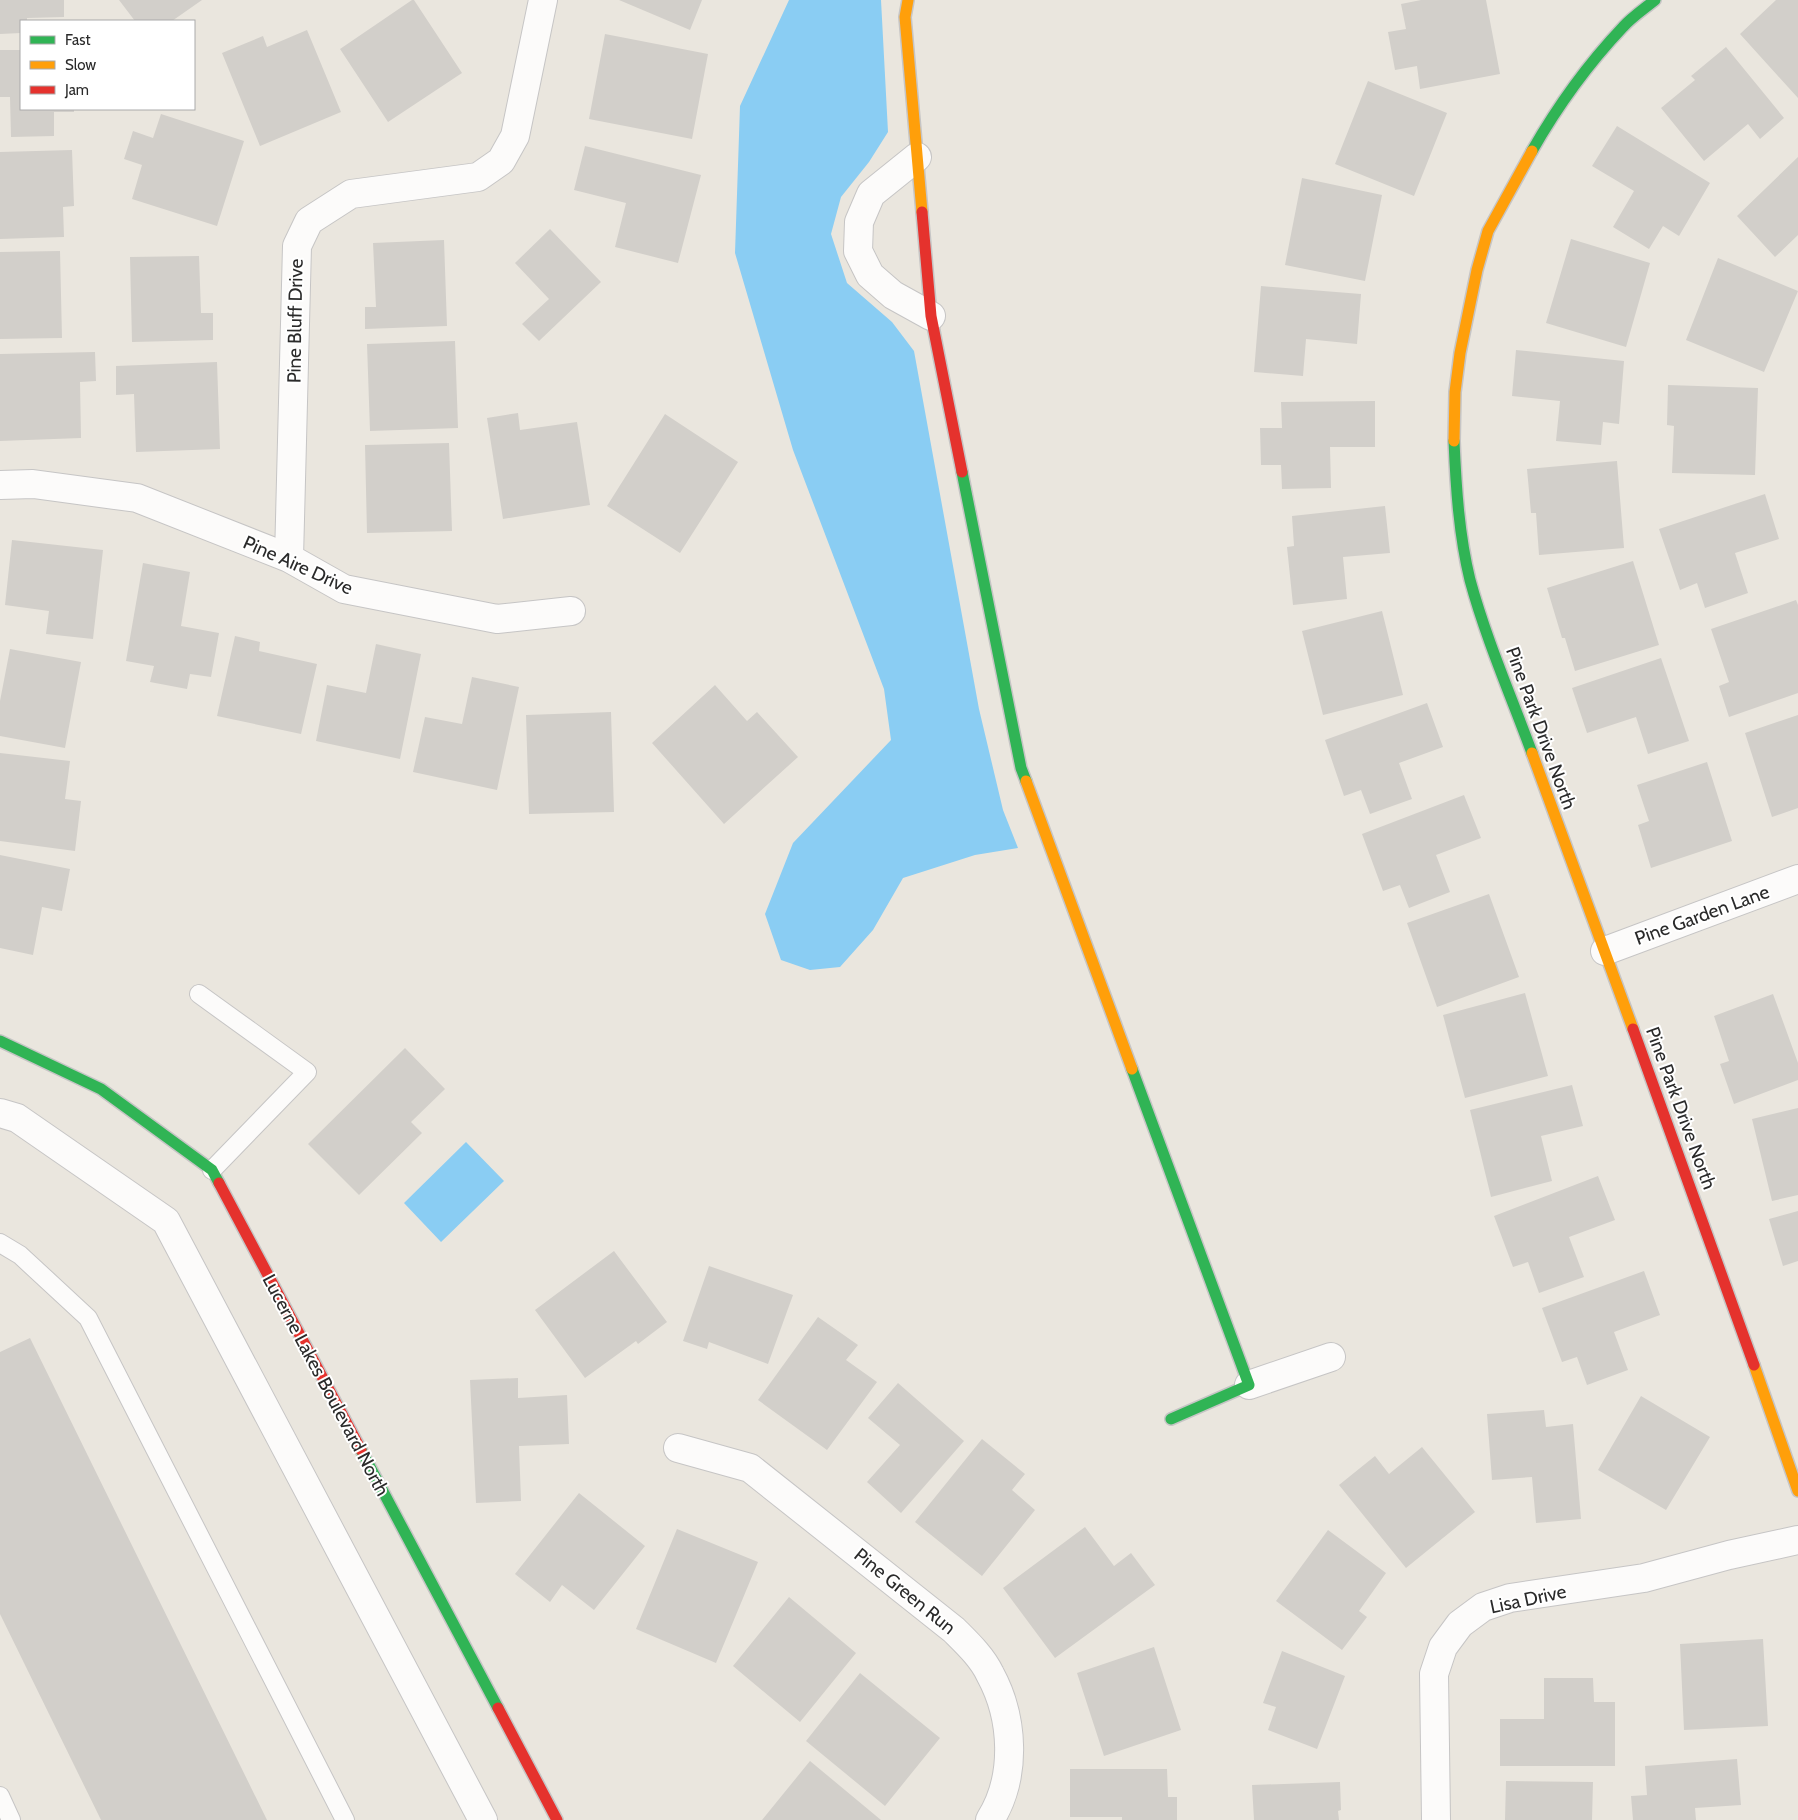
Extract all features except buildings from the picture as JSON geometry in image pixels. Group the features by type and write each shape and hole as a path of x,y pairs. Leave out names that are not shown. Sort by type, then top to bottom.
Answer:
{"street":[{"name":"Pine Bluff Drive","path":"289,558 297,246 309,221 351,194 478,176 501,161 515,136 542,0"},
{"path":"908,0 905,17 931,316 1021,768 1249,1385"},
{"name":"Pine Park Drive North","path":"1656,0 1624,26 1594,60 1546,126 1488,231 1477,270 1460,353 1455,392 1453,430 1456,506 1470,579 1480,614 1606,951 1798,1491"},
{"path":"917,157 871,194 859,222 858,251 870,275 893,295 931,316"},
{"name":"Pine Aire Drive","path":"0,485 33,484 137,498 289,558 344,589 497,619 571,610"},
{"name":"Pine Garden Lane","path":"1606,951 1798,879"},
{"name":"Lucerne Lakes Boulevard North","path":"0,1041 101,1089 212,1170 557,1820"},
{"path":"0,1112 17,1118 166,1222 484,1820"},
{"path":"1171,1419 1249,1385 1331,1357"},
{"name":"Pine Green Run","path":"678,1448 750,1468 954,1630 974,1650 990,1673 1001,1699 1008,1726 1009,1754 1005,1782 997,1809 990,1820"},
{"name":"Lisa Drive","path":"1436,1820 1434,1674 1443,1647 1460,1624 1483,1607 1510,1598 1644,1578 1676,1571 1729,1555 1798,1540"}],"lane":[{"path":"200,994 307,1072 212,1170"},
{"path":"0,1243 20,1254 88,1318 345,1820"},
{"path":"0,1796 11,1820"}],"water":[{"path":"789,0 881,0 888,132 869,162 841,197 831,234 847,283 892,322 914,351 979,709 1003,810 1018,848 975,855 903,878 873,930 840,967 810,970 781,960 765,914 793,843 891,740 884,689 793,450 735,253 740,106"},
{"path":"466,1142 504,1181 441,1242 404,1203"}],"traffic: fast":[{"path":"1532,151 1552,118 1585,71 1627,23 1655,0"},
{"path":"1454,441 1463,546 1470,580 1491,646 1532,753"},
{"path":"962,472 1021,768 1026,781"},
{"path":"0,1041 101,1089 212,1170 219,1183"},
{"path":"1132,1069 1249,1385 1171,1419"},
{"path":"361,1450 498,1708"}],"traffic: slow":[{"path":"908,0 905,17 922,212"},
{"path":"1454,441 1455,392 1460,353 1477,270 1488,231 1532,151"},
{"path":"1532,753 1633,1029"},
{"path":"1026,781 1132,1069"},
{"path":"1754,1365 1798,1491"}],"traffic: jam":[{"path":"922,212 931,316 962,472"},
{"path":"1633,1029 1754,1365"},
{"path":"219,1183 361,1450"},
{"path":"498,1708 557,1820"}]}
